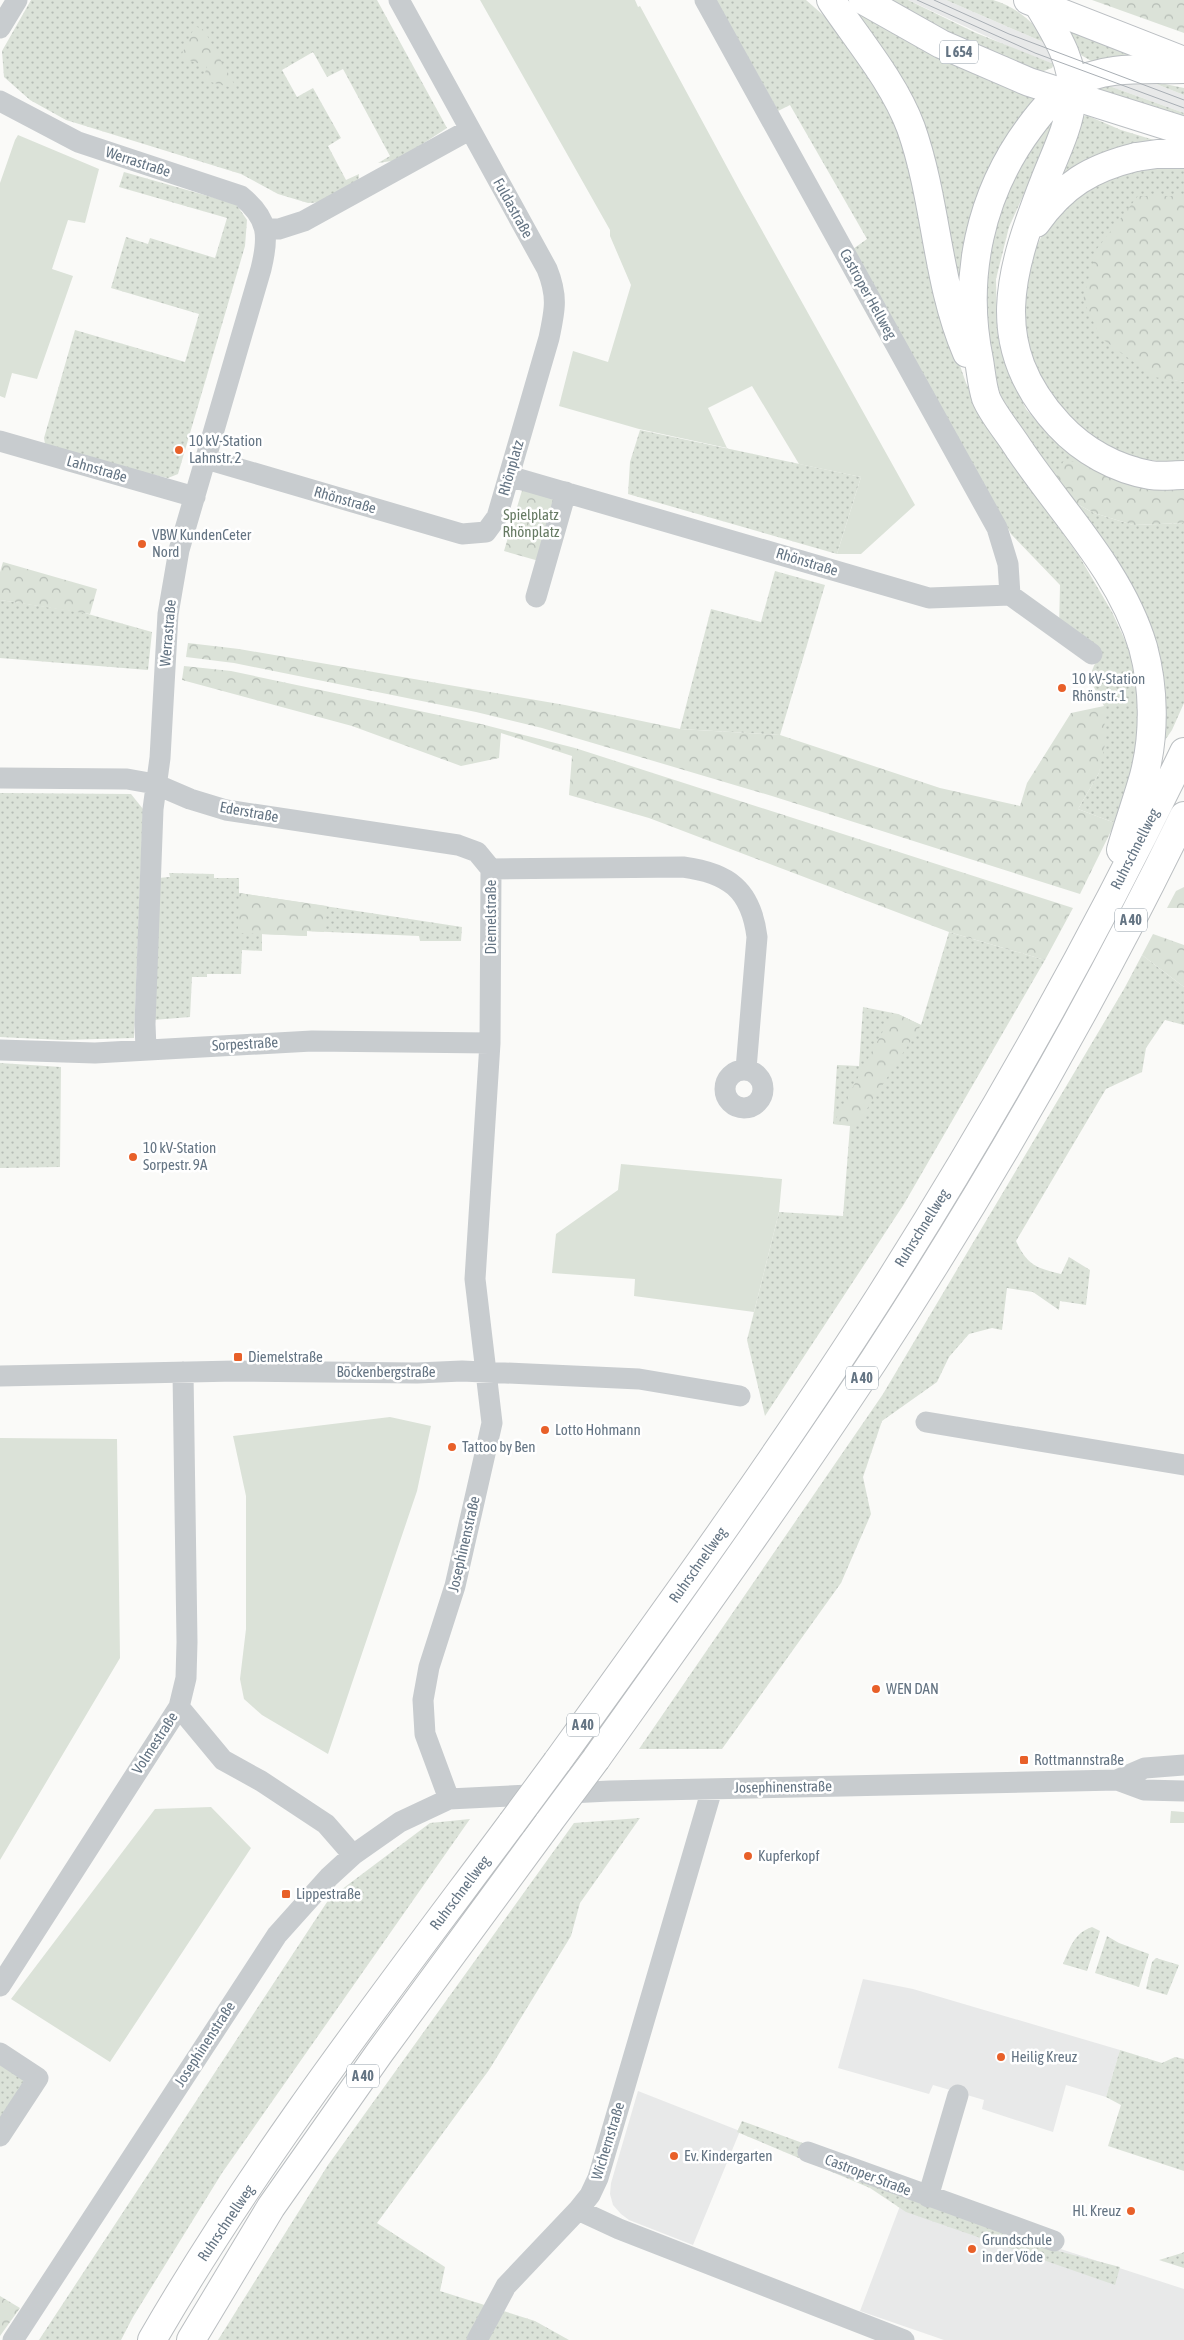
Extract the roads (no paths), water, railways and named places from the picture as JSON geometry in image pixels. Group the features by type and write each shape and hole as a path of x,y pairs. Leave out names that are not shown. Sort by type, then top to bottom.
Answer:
{"main road":[{"path":"830,0 891,88 910,127 923,170 946,291 957,331 986,398 1026,461 1102,564 1125,603 1142,644 1150,674 1152,704 1150,737 1145,774 1129,846"},
{"name":"L 654","path":"863,0 941,44 1029,82 1068,91 1184,131"},
{"path":"1033,2 1063,47 1068,91 1068,124 1032,215 1014,272 1010,300 1011,327 1015,348 1026,382 1044,409 1067,434 1090,451 1120,467 1152,476 1184,475"},
{"path":"1033,2 1184,61"},
{"path":"986,398 977,351 972,304 975,259 984,214 1000,173 1018,143 1040,114 1068,91 1094,75 1109,72 1184,69"},
{"path":"1022,246 1049,204 1070,186 1097,168 1136,157 1184,154"},
{"name":"Ruhrschnellweg","path":"152,2340 226,2221 323,2081 557,1762 714,1543 880,1296 987,1120 1072,970 1108,902 1129,846 1184,752"},
{"name":"Ruhrschnellweg","path":"191,2340 271,2207 380,2052 596,1759 747,1546 874,1360 987,1178 1100,980 1184,816"}],"street":[{"path":"0,28 17,0"},
{"name":"Fuldastraße","path":"399,0 547,269 554,286 556,308 522,430"},
{"name":"Castroper Hellweg","path":"705,0 997,528 1008,564 1010,595"},
{"name":"Werrastraße","path":"0,101 78,142 241,196 260,214 266,229 266,247 261,269 179,550 168,614 160,758 155,784 145,1024 146,1049"},
{"path":"266,229 280,229 304,222 469,130"},
{"name":"Rhönplatz","path":"486,532 497,517 522,430"},
{"name":"Lahnstraße","path":"0,441 195,498"},
{"name":"Rhönstraße","path":"206,459 462,534 486,532"},
{"name":"Rhönstraße","path":"509,476 929,598 1010,595"},
{"path":"536,597 566,492"},
{"path":"1010,595 1092,654"},
{"name":"Ederstraße","path":"0,778 127,779 155,784 190,799 226,810 458,845 477,852 491,869"},
{"name":"Diemelstraße","path":"487,1372 475,1279 490,1043 491,869 683,867 706,870 728,880 744,897 754,917 757,937 746,1069"},
{"name":"Sorpestraße","path":"0,1050 95,1053 312,1041 490,1043"},
{"name":"Böckenbergstraße","path":"0,1376 183,1372 487,1372 639,1379 740,1396"},
{"name":"Volmestraße","path":"0,1986 179,1707 186,1678 187,1642 183,1372"},
{"name":"Josephinenstraße","path":"449,1800 425,1734 423,1700 429,1667 454,1586 492,1423 487,1372"},
{"path":"926,1422 1184,1465"},
{"path":"179,1707 223,1760 326,1824 354,1855"},
{"name":"Josephinenstraße","path":"1117,1780 1145,1768 1184,1765"},
{"name":"Josephinenstraße","path":"13,2340 277,1935 328,1877 354,1855 400,1822 449,1800 610,1791 1117,1780 1144,1790 1184,1791"},
{"name":"Wichernstraße","path":"483,2338 506,2286 578,2210 590,2195 598,2178 712,1789"},
{"path":"0,2053 38,2078 0,2136"},
{"name":"Castroper Straße","path":"928,2197 958,2095"},
{"name":"Castroper Straße","path":"808,2152 1054,2241"},
{"path":"578,2210 619,2230 904,2340"}],"tram line":[{"path":"917,0 1035,53 1184,108"},
{"path":"934,0 1009,34 1184,100"}],"place":[{"name":"10 kV-Station Lahnstr. 2","path":"179,450"},
{"name":"VBW KundenCeter Nord","path":"142,544"},
{"name":"10 kV-Station Rhönstr. 1","path":"1062,688"},
{"name":"10 kV-Station Sorpestr. 9A","path":"133,1157"},
{"name":"Diemelstraße","path":"238,1357"},
{"name":"Lotto Hohmann","path":"545,1430"},
{"name":"Tattoo by Ben","path":"452,1447"},
{"name":"WEN DAN","path":"876,1689"},
{"name":"Rottmannstraße","path":"1024,1760"},
{"name":"Kupferkopf","path":"748,1856"},
{"name":"Lippestraße","path":"286,1894"},
{"name":"Heilig Kreuz","path":"1001,2057"},
{"name":"Ev. Kindergarten","path":"674,2156"},
{"name":"Hl. Kreuz","path":"1131,2211"},
{"name":"Grundschule in der Vöde","path":"972,2249"}],"park label":[{"name":"Spielplatz Rhönplatz","path":"531,524"}]}
